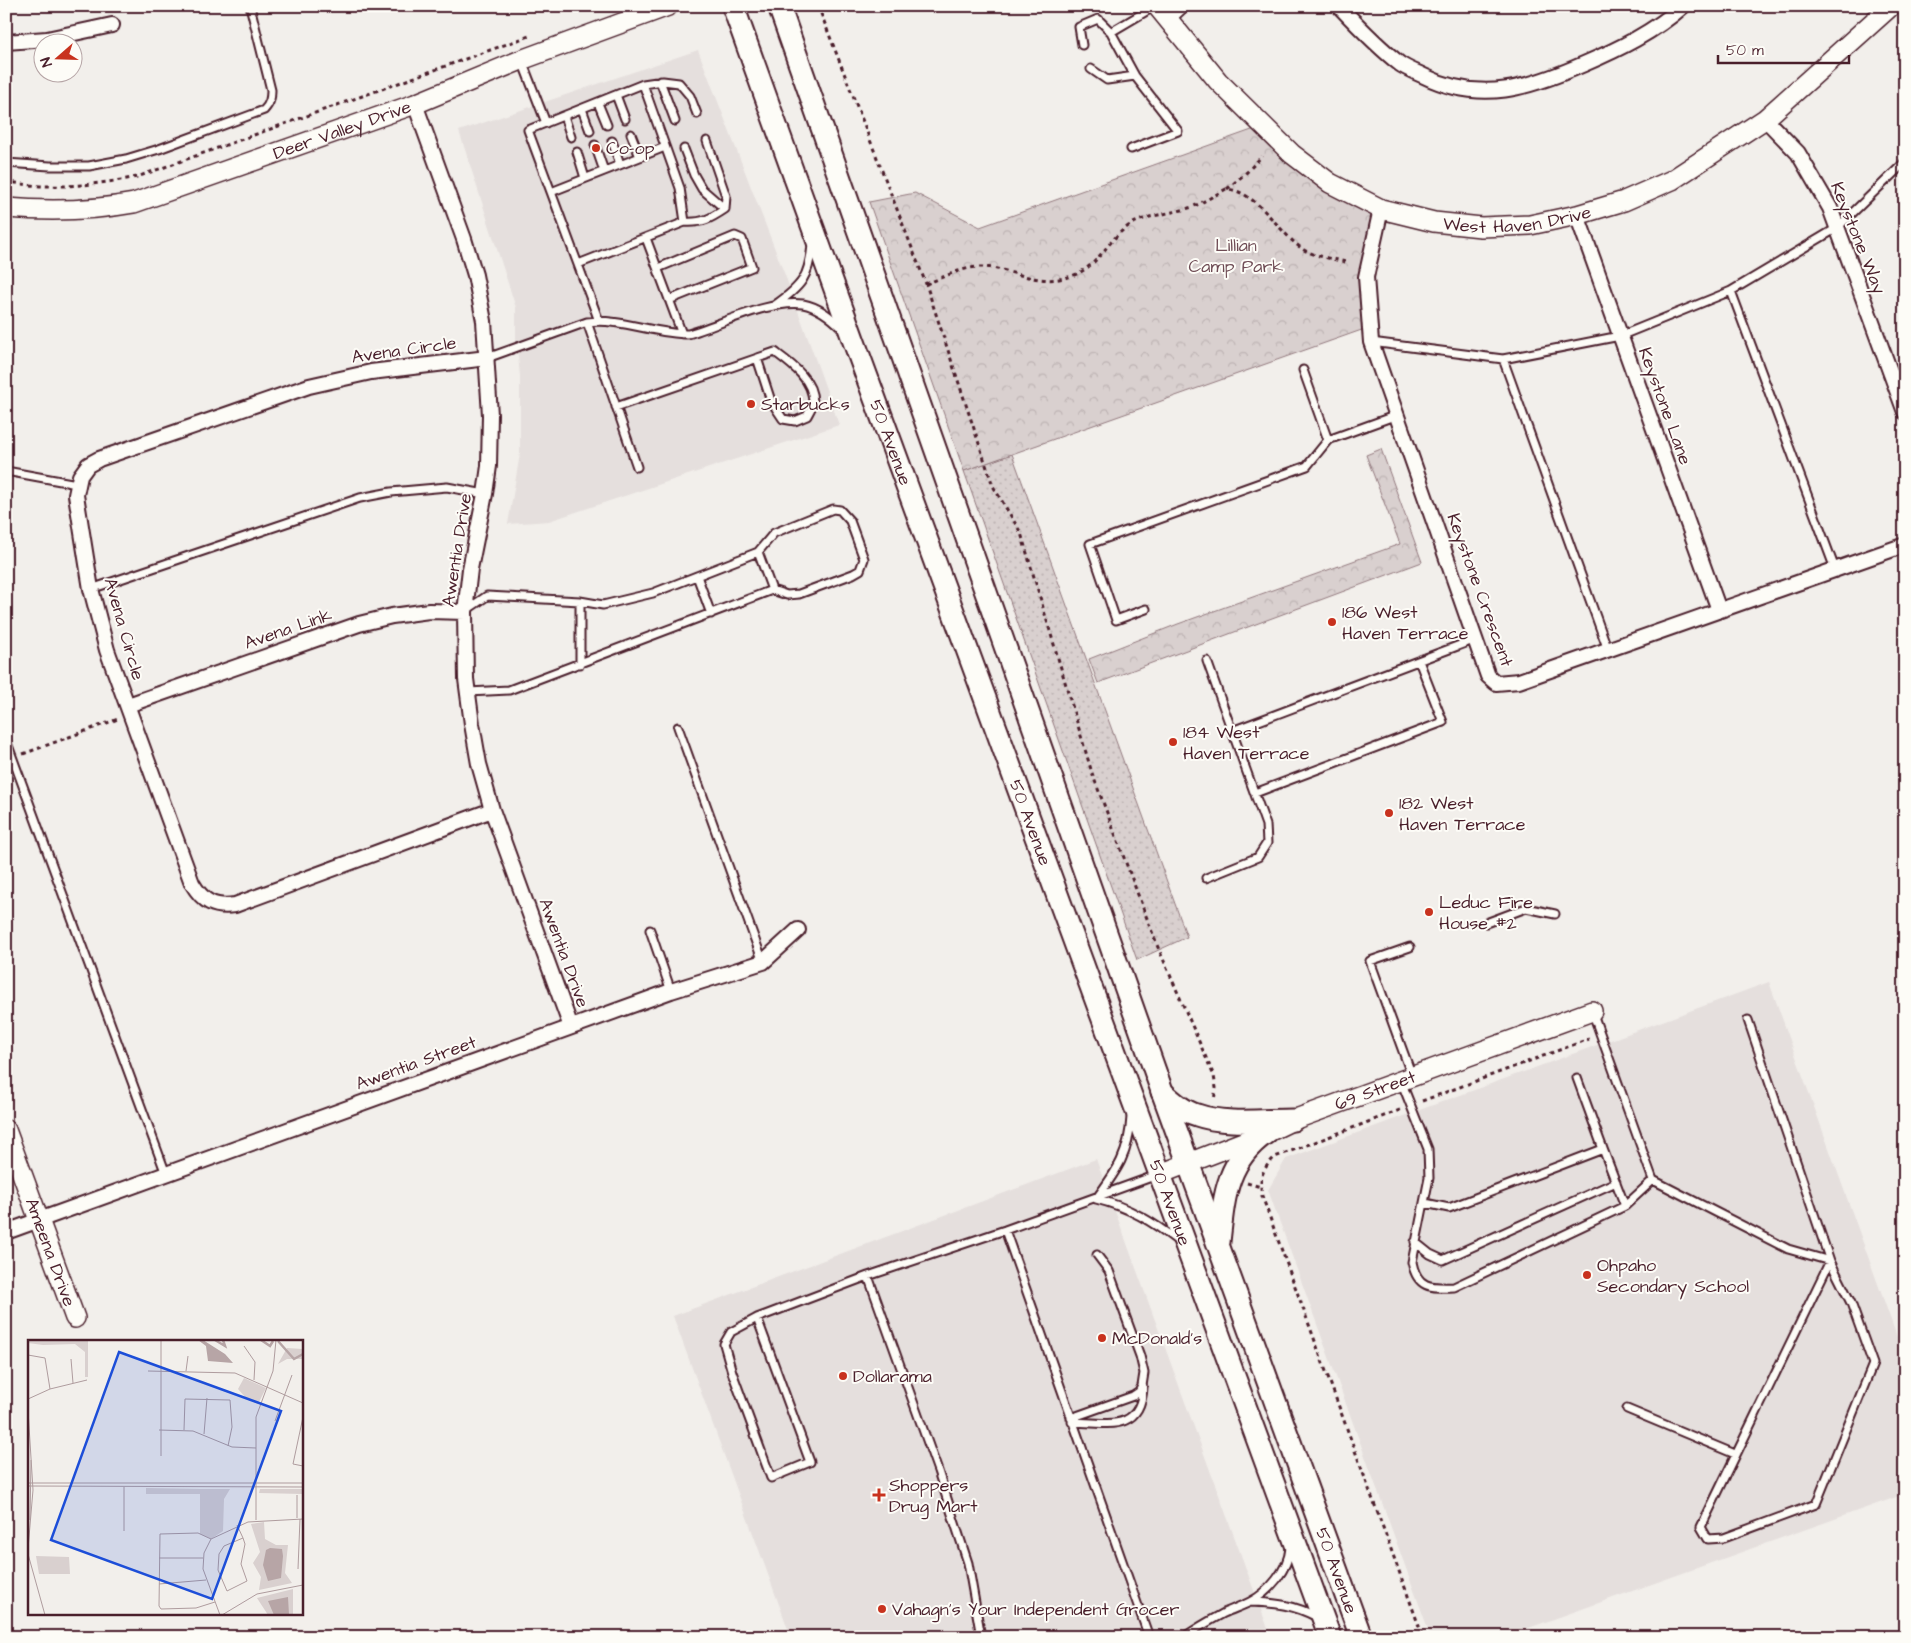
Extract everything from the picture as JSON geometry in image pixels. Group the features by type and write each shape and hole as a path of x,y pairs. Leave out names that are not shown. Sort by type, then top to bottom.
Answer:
{"main road":[{"name":"50 Avenue","path":"733,6 813,230 1327,1629"},
{"name":"50 Avenue","path":"779,6 1187,1163 1361,1637"},
{"path":"1162,1091 1182,1108 1207,1118 1224,1120 1293,1120"},
{"path":"1219,1247 1223,1205 1230,1178 1241,1156 1251,1143 1266,1132"}],"street":[{"name":"Deer Valley Drive","path":"6,208 70,211 102,209 134,203 415,104 521,60 668,6"},
{"path":"1160,11 1181,6"},
{"path":"1339,6 1401,65 1442,85 1485,92 1507,90 1554,77 1629,44 1683,6"},
{"name":"West Haven Drive","path":"1160,11 1218,81 1292,154 1330,183 1381,209 1434,222 1480,227 1530,225 1577,215 1624,201 1672,180 1765,119 1891,6"},
{"path":"6,42 47,39 112,25"},
{"name":"Awentia Drive","path":"415,104 464,239 475,275 484,321 490,415 489,466 470,569 465,612 468,692 479,764 492,810 571,1027"},
{"name":"Keystone Way","path":"1765,119 1798,153 1830,208 1905,412"},
{"name":"Keystone Crescent","path":"1381,209 1366,277 1371,342 1488,676 1496,683 1519,681 1905,545"},
{"name":"Keystone Lane","path":"1577,215 1719,610"},
{"name":"Avena Circle","path":"487,358 371,372 309,386 99,459 88,465 77,484 77,506 91,589 107,650 192,884 205,901 213,905 235,905 492,810"},
{"name":"Avena Link","path":"130,709 359,624 392,616 429,611 465,612"},
{"name":"Awentia Street","path":"6,1232 671,991 763,962 798,930"},
{"name":"69 Street","path":"1160,1174 1293,1120 1592,1011"},
{"name":"Ameena Drive","path":"6,1130 75,1318"}],"lane":[{"path":"6,164 89,166 126,159 159,149 264,110 271,98 270,90 250,6"},
{"path":"1111,32 1160,11"},
{"path":"1082,45 1079,28 1098,19 1111,32 1135,76 1178,131 1131,149"},
{"path":"521,60 546,123"},
{"path":"1091,69 1107,80 1135,76"},
{"path":"660,82 675,121"},
{"path":"599,321 528,130 643,84 660,82 680,83 690,96 697,114"},
{"path":"643,84 680,188 685,222"},
{"path":"616,95 625,118"},
{"path":"598,102 607,125"},
{"path":"582,109 590,131"},
{"path":"564,116 571,137"},
{"path":"631,134 640,156"},
{"path":"707,140 726,196 725,210"},
{"path":"612,141 620,164"},
{"path":"595,146 604,171"},
{"path":"551,192 665,147"},
{"path":"684,149 694,175 702,189 725,210"},
{"path":"577,152 586,178"},
{"path":"1371,342 1503,359 1620,336 1731,291 1837,228 1905,162"},
{"path":"578,264 685,222 699,223 713,218 725,210"},
{"path":"487,358 587,322 599,321 682,334 700,331 775,305 788,296 805,277 810,263 813,230"},
{"path":"658,268 735,236 742,239 746,249 752,267 670,300"},
{"path":"646,238 682,334"},
{"path":"1731,291 1836,569"},
{"path":"775,305 804,304 816,308 828,315 853,339"},
{"path":"587,322 637,467"},
{"path":"616,407 757,358 775,352 802,374 811,391 814,403 807,416 795,422 782,419 771,401 757,358"},
{"path":"1503,359 1608,650"},
{"path":"1303,370 1328,440"},
{"path":"1146,609 1116,620 1090,544 1307,466 1328,440 1397,415"},
{"path":"6,471 77,484"},
{"path":"91,589 360,498 391,492 447,487 485,494"},
{"path":"465,612 487,596 580,601 603,605 653,593 758,552 774,533 833,509 840,510 850,521 864,559 860,570 799,594 787,595 772,590 509,690 468,692"},
{"path":"758,552 772,590"},
{"path":"697,576 710,614"},
{"path":"580,601 580,664"},
{"path":"1232,731 1476,639"},
{"path":"1206,878 1258,857 1268,843 1266,825 1207,661"},
{"path":"1255,793 1443,722 1419,661"},
{"path":"678,727 763,962"},
{"path":"6,740 9,759 166,1174"},
{"path":"1486,923 1526,908 1555,914"},
{"path":"650,930 671,991"},
{"path":"1410,946 1370,961 1406,1078 1411,1105 1428,1149 1429,1178 1412,1262 1414,1274 1424,1285 1436,1288 1454,1287 1625,1206 1653,1180"},
{"path":"1592,1011 1653,1180 1788,1249 1830,1261"},
{"path":"1748,1020 1830,1261 1851,1304 1873,1364 1816,1504 1724,1538 1708,1539 1701,1527 1830,1261"},
{"path":"1577,1078 1625,1206"},
{"path":"1096,1198 1116,1172 1126,1152 1130,1134 1131,1113 1128,1086"},
{"path":"1425,1203 1449,1208 1603,1148"},
{"path":"758,1318 810,1462 771,1478 732,1372 724,1344 730,1332 758,1318 868,1276 1005,1230 1160,1174"},
{"path":"1415,1242 1430,1254 1444,1260 1616,1182"},
{"path":"1096,1198 1117,1204 1152,1222 1188,1249"},
{"path":"1005,1230 1149,1637"},
{"path":"1072,1420 1113,1424 1128,1420 1135,1414 1142,1400 1143,1378 1140,1356 1109,1271 1097,1255"},
{"path":"868,1276 938,1470 965,1554 981,1637"},
{"path":"1072,1420 1134,1396 1139,1392 1143,1378"},
{"path":"1627,1409 1735,1454"},
{"path":"1184,1637 1215,1618 1251,1602 1271,1585 1283,1570 1289,1556 1292,1530"},
{"path":"1251,1602 1283,1604 1300,1608 1327,1629"}],"path":[{"path":"818,6 926,284 993,486 1021,533 1092,773 1157,945 1214,1076 1216,1088 1214,1100 1207,1118"},
{"path":"6,182 42,186 77,186 109,183 137,176 539,32"},
{"path":"926,284 961,270 974,267 986,267 1040,280 1058,280 1075,276 1088,268 1123,230 1132,224 1145,218 1192,206 1226,189 1247,172 1262,156"},
{"path":"1226,189 1238,192 1269,214 1288,237 1306,251 1349,263"},
{"path":"9,759 130,709"},
{"path":"1423,1637 1262,1196 1263,1170 1274,1157 1580,1042 1601,1036"},
{"path":"1230,1178 1261,1187"}],"shaded area":[{"path":"698,50 788,283 839,425 549,521 508,524 520,454 520,376 516,337 516,308 459,131"},
{"name":"Ohpaho Secondary School","path":"1769,982 1905,1359 1905,1494 1503,1637 1431,1637 1268,1190 1286,1159"},
{"path":"1096,1159 1271,1637 791,1637 673,1316"}],"green space":[{"name":"Lillian Camp Park","path":"1263,126 1381,209 1370,327 964,471 869,202 915,193 980,227"},
{"path":"6,224 12,224 6,289"},
{"path":"1381,449 1422,562 1098,683 1089,659 1178,624 1400,544 1366,455"},
{"path":"1012,454 1187,937 1137,960 964,471"}],"place":[{"name":"Co-op","path":"596,148"},
{"name":"Starbucks","path":"751,404"},
{"name":"186 West Haven Terrace","path":"1332,622"},
{"name":"184 West Haven Terrace","path":"1173,742"},
{"name":"182 West Haven Terrace","path":"1389,813"},
{"name":"Leduc Fire House #2","path":"1429,912"},
{"name":"Ohpaho Secondary School","path":"1587,1275"},
{"name":"McDonald's","path":"1102,1338"},
{"name":"Dollarama","path":"843,1376"},
{"name":"Shoppers Drug Mart","path":"879,1495"},
{"name":"Vahagn's Your Independent Grocer","path":"882,1609"}]}
